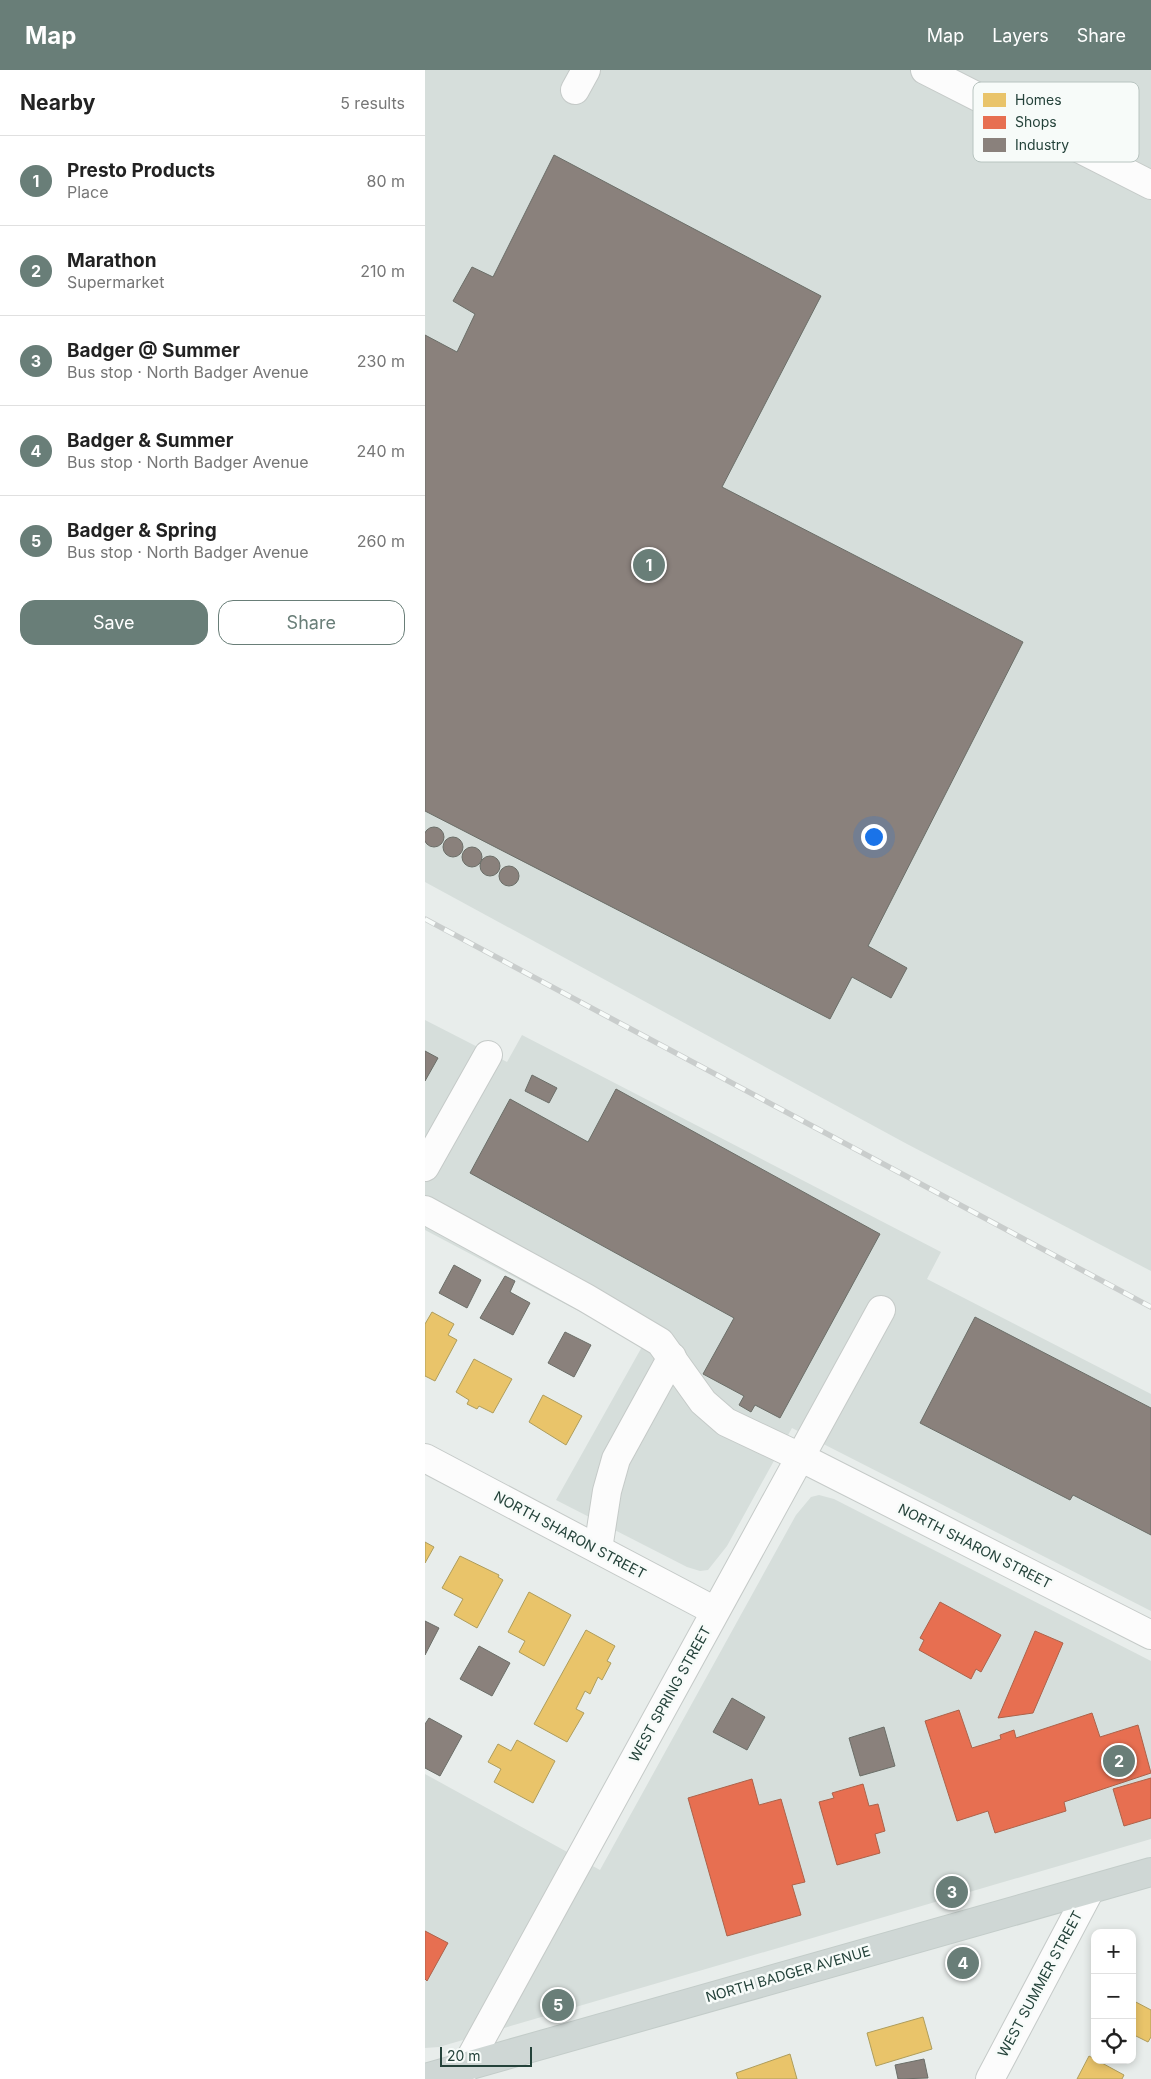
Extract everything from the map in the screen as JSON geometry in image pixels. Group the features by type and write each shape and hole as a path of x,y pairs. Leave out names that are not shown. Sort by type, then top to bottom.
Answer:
{"main road":[{"name":"NORTH BADGER AVENUE","path":"425,2078 463,2072 1151,1872"}],"street":[{"path":"925,70 973,94"},
{"path":"1106,162 1151,185"},
{"path":"425,1167 488,1055"},
{"name":"NORTH SHARON STREET","path":"425,1210 586,1298 660,1342 703,1402 726,1422 800,1457 1151,1635"},
{"name":"WEST SPRING STREET","path":"463,2072 881,1310"},
{"path":"598,1549 607,1491 616,1459 672,1358"},
{"name":"NORTH SHARON STREET","path":"425,1458 715,1611"},
{"name":"WEST SUMMER STREET","path":"990,2079 1090,1890"}],"shaded area":[{"path":"425,70 1151,70 1151,1271 907,1144 425,882"},
{"path":"425,1020 507,1062 522,1035 941,1252 927,1279 1151,1394 1151,1611 792,1428 727,1546 708,1570 700,1571 687,1567 556,1500 643,1345 425,1230"},
{"path":"819,1495 834,1499 1151,1661 1151,1839 439,2047 425,2048 425,1774 600,1870 796,1515 811,1497"}],"building: Homes":[{"path":"432,1312 454,1324 448,1335 457,1340 435,1381 425,1376 425,1324"},
{"path":"474,1359 512,1379 493,1413 479,1406 477,1409 467,1404 469,1400 456,1392"},
{"path":"543,1395 582,1416 566,1445 529,1422"},
{"path":"425,1542 434,1547 425,1563"},
{"path":"460,1556 499,1575 498,1577 503,1580 477,1628 454,1615 463,1599 442,1588"},
{"path":"529,1592 571,1615 544,1666 519,1652 525,1641 508,1632"},
{"path":"586,1630 615,1646 607,1661 611,1663 602,1680 598,1677 590,1694 585,1691 576,1709 584,1713 567,1742 534,1724"},
{"path":"517,1740 555,1761 533,1803 494,1782 501,1769 488,1762 498,1744 511,1751"},
{"path":"1136,2002 1151,2010 1151,2037 1148,2042 1136,2036"},
{"path":"923,2017 932,2049 876,2066 867,2033"},
{"path":"790,2054 797,2079 738,2079 736,2073"},
{"path":"1089,2056 1091,2057 1091,2064 1104,2064 1124,2075 1122,2079 1077,2079"}],"building: Shops":[{"path":"940,1602 1001,1635 981,1672 976,1669 971,1679 919,1650 924,1640 920,1638"},
{"path":"1035,1631 1063,1643 1033,1713 998,1718"},
{"path":"959,1710 972,1748 1001,1739 1000,1735 1014,1730 1016,1738 1092,1713 1100,1737 1138,1725 1151,1773 1064,1802 1066,1811 995,1833 988,1811 957,1821 925,1721"},
{"path":"1151,1778 1151,1818 1124,1826 1113,1789"},
{"path":"752,1779 759,1805 781,1799 805,1882 792,1885 801,1915 727,1936 688,1798"},
{"path":"863,1784 869,1806 878,1804 885,1831 875,1834 880,1853 837,1865 819,1802 834,1798 832,1793"},
{"path":"425,1931 448,1943 427,1981 425,1979"}],"building: Industry":[{"path":"554,155 821,296 722,487 1023,642 868,946 907,968 891,998 852,977 830,1019 425,811 425,335 457,352 475,314 453,301 472,267 493,277"},
{"path":"434,827 441,830 444,837 441,844 434,847 427,844 424,837 427,830"},
{"path":"453,837 460,840 463,847 460,854 453,857 446,854 443,847 446,840"},
{"path":"472,847 479,850 482,857 479,864 472,867 465,864 462,857 465,850"},
{"path":"490,856 497,859 500,866 497,873 490,876 483,873 480,866 483,859"},
{"path":"509,866 516,869 519,876 516,883 509,886 502,883 499,876 502,869"},
{"path":"425,1051 438,1058 425,1081"},
{"path":"532,1075 557,1088 549,1103 525,1091"},
{"path":"616,1089 880,1234 780,1418 755,1405 751,1412 739,1405 744,1396 703,1374 734,1318 470,1173 510,1099 588,1142"},
{"path":"454,1265 481,1280 467,1308 439,1293"},
{"path":"505,1276 515,1281 510,1292 530,1303 513,1335 480,1318"},
{"path":"975,1317 1151,1408 1151,1535 1073,1495 1070,1500 920,1423"},
{"path":"565,1332 591,1345 574,1377 548,1363"},
{"path":"425,1621 439,1628 425,1655"},
{"path":"479,1646 510,1663 492,1696 460,1679"},
{"path":"732,1698 765,1717 747,1750 713,1732"},
{"path":"429,1718 462,1736 440,1776 425,1768 425,1724"},
{"path":"884,1727 895,1766 860,1776 849,1738"},
{"path":"924,2059 928,2078 898,2079 895,2065"}],"railway":[{"path":"425,919 1151,1307"}],"place":[{"name":"Presto Products","path":"649,565"},
{"name":"Marathon","path":"1119,1761"},
{"name":"Badger @ Summer","path":"952,1892"},
{"name":"Badger & Summer","path":"963,1963"},
{"name":"Badger & Spring","path":"558,2005"}]}
